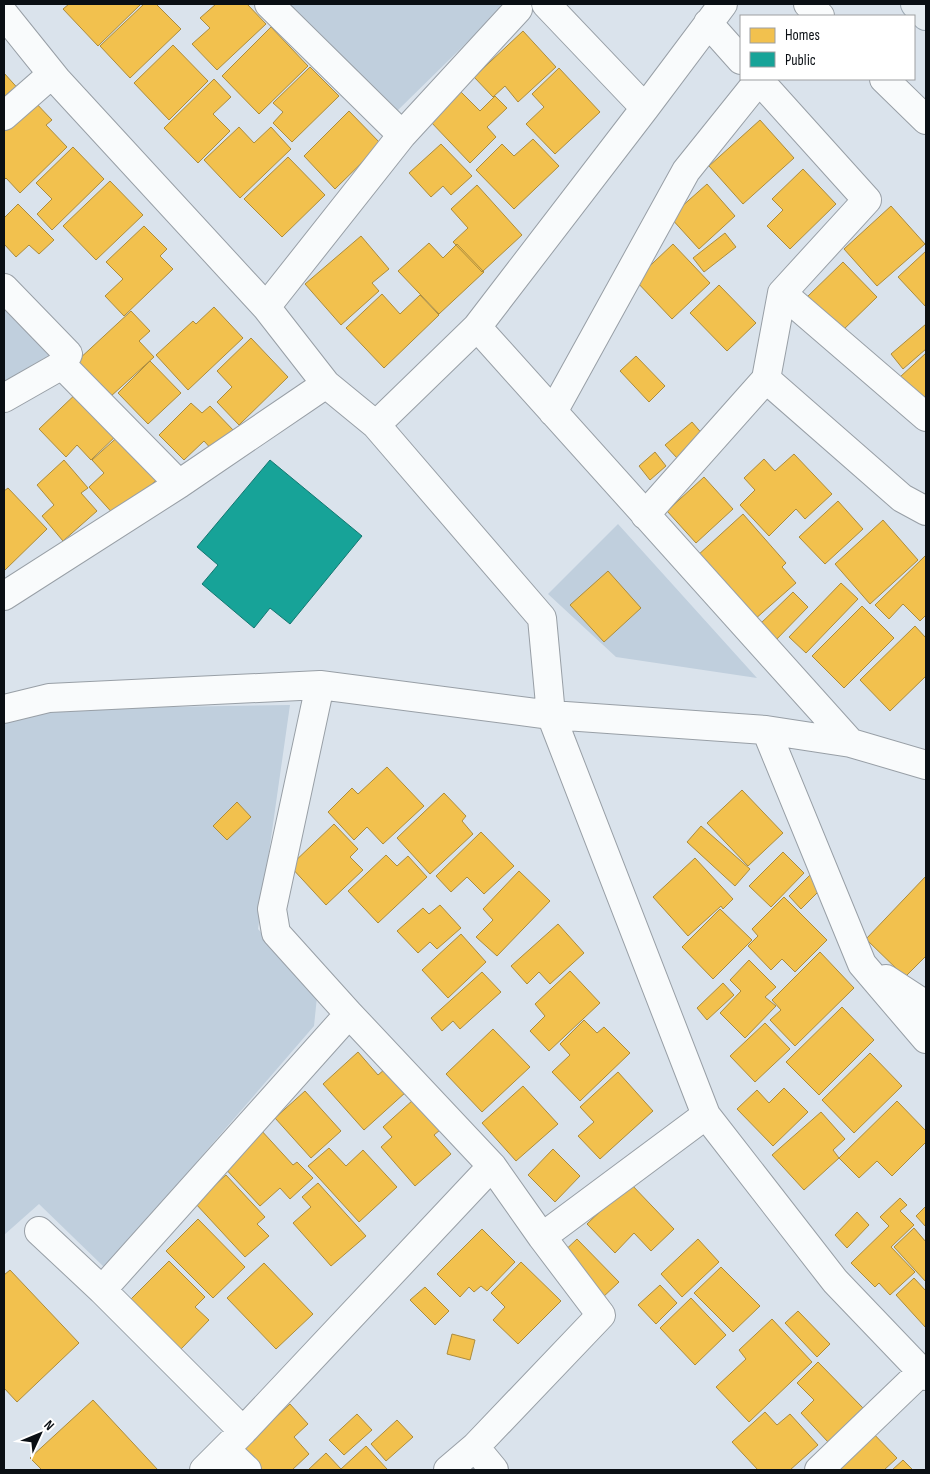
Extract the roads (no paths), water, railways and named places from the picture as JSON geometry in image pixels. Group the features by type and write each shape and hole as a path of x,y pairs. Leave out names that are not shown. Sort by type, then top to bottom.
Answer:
{"main road":[{"path":"915,4 926,16"}],"street":[{"path":"269,4 402,135"},
{"path":"546,4 645,108"},
{"path":"808,4 819,15"},
{"path":"266,307 402,135 519,5"},
{"path":"4,14 52,74 266,307 326,384 376,425 542,618 551,715 706,1115 835,1281 924,1374 819,1470"},
{"path":"376,425 477,327 715,14 740,58"},
{"path":"4,116 52,74"},
{"path":"553,412 686,171 759,80 867,200 782,293 766,380 645,515"},
{"path":"885,80 926,120"},
{"path":"4,288 68,354 62,365 4,398"},
{"path":"782,293 926,417"},
{"path":"477,327 851,743"},
{"path":"62,365 179,484"},
{"path":"766,380 902,498 926,511"},
{"path":"4,596 179,484 326,384"},
{"path":"320,685 272,909 276,933 349,1014 492,1166 542,1238 601,1315 475,1447 448,1470"},
{"path":"4,709 49,698 320,685 551,715 766,730 851,743 926,765"},
{"path":"766,730 862,964 926,1040"},
{"path":"862,964 926,1005"},
{"path":"102,1290 349,1014"},
{"path":"542,1238 706,1115"},
{"path":"204,1470 492,1166"},
{"path":"39,1231 102,1290 234,1440 247,1470"},
{"path":"475,1447 494,1470"}]}
